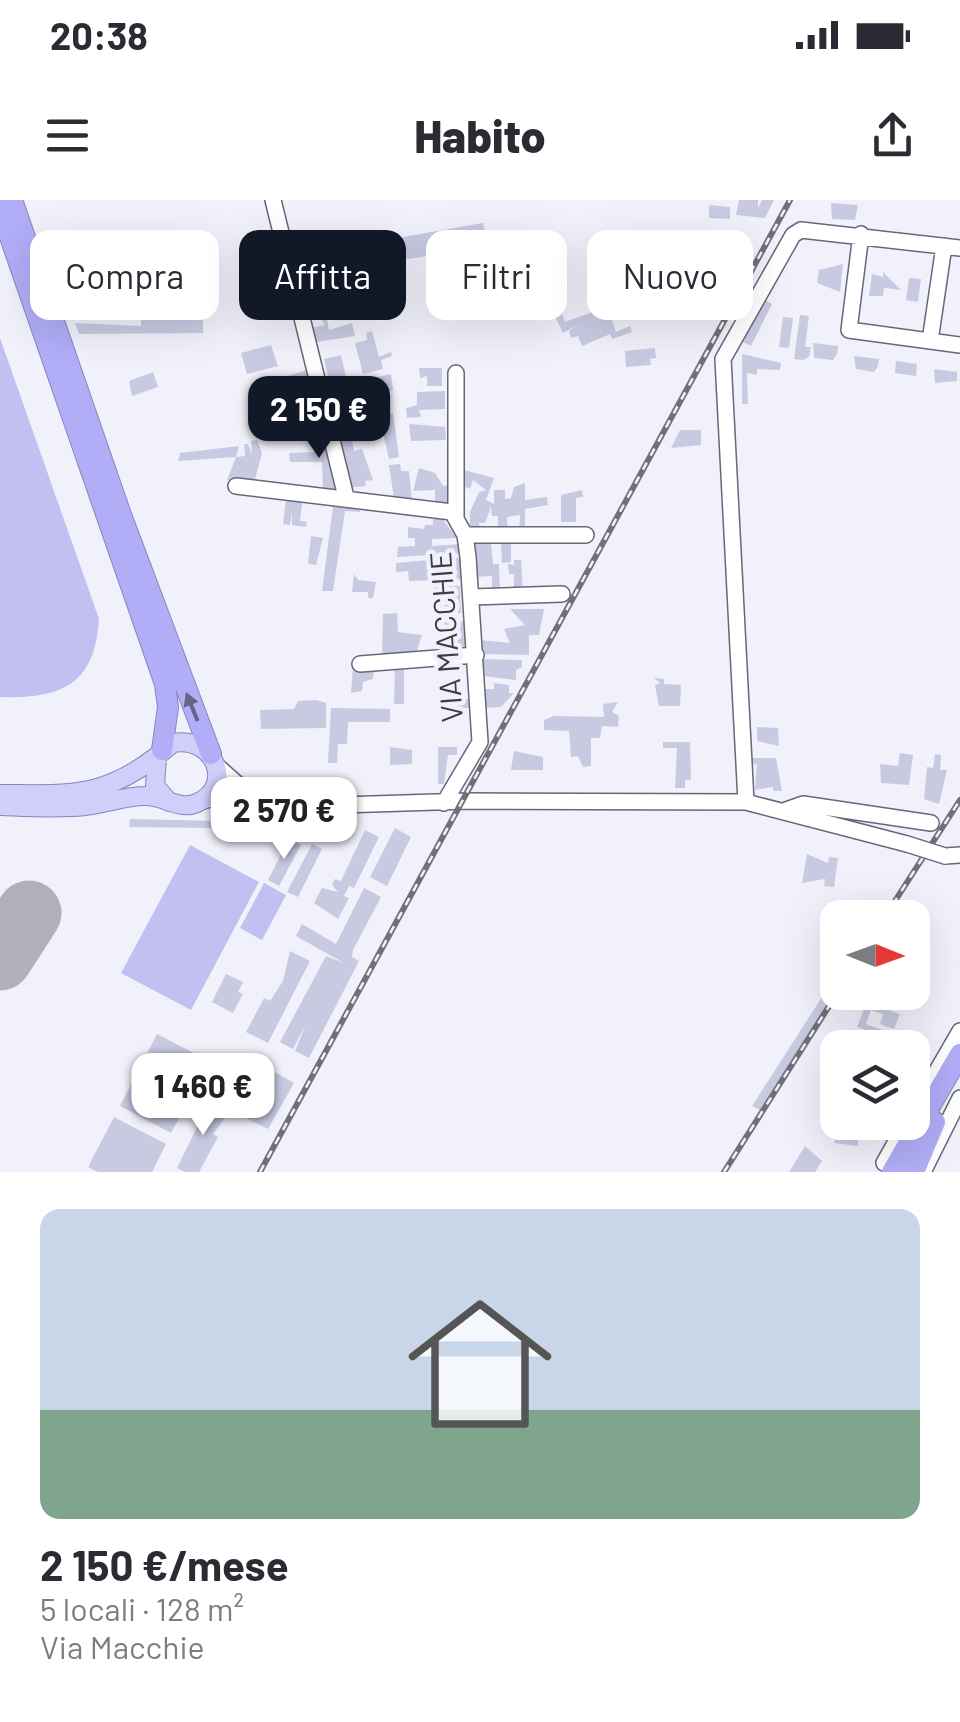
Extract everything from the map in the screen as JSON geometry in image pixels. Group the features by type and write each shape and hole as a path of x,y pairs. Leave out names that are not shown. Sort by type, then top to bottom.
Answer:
{"highway":[{"path":"12,200 166,662 168,695 160,753"},
{"path":"0,208 166,662 213,760"},
{"path":"888,1168 960,1054"},
{"path":"906,1172 960,1079"},
{"path":"914,1172 935,1122"}],"main road":[{"path":"0,794 99,798 160,753 186,741 213,760 214,786 200,802 179,805 142,796 0,806"},
{"path":"160,753 155,786 169,802"}],"street":[{"path":"273,200 346,496"},
{"path":"746,802 722,360 793,235 817,229 952,247 930,342"},
{"path":"862,234 849,330 960,345"},
{"path":"456,373 456,518"},
{"name":"VIA MACCHIE","path":"236,486 346,496 452,512 456,518 465,535 472,596 480,742 444,803"},
{"path":"465,535 586,534"},
{"path":"472,596 562,594"},
{"path":"360,664 476,655"},
{"path":"213,760 260,799 292,806"},
{"path":"200,802 214,798 258,806 746,802 952,855"},
{"path":"786,810 804,804 931,823"},
{"path":"930,1083 960,1031"},
{"path":"923,1172 960,1098"},
{"path":"888,1168 900,1140"}],"shaded area":[{"path":"0,338 99,619 96,641 82,673 57,691 22,697 0,697"},
{"path":"190,845 259,882 191,1010 121,973"},
{"path":"264,883 286,895 262,940 240,928"}],"building":[{"path":"739,200 758,200 758,208 762,200 774,200 765,218 736,215"},
{"path":"831,203 858,205 855,220 832,219"},
{"path":"709,205 730,207 730,219 709,218"},
{"path":"483,223 484,230 443,230"},
{"path":"426,233 426,256 406,259 406,236"},
{"path":"843,264 840,292 817,283 819,270"},
{"path":"883,272 901,290 884,288 883,296 869,296 872,274 883,277"},
{"path":"909,278 921,279 918,302 906,300"},
{"path":"765,300 772,304 751,346 743,342"},
{"path":"587,314 587,320 612,320 616,332 630,326 632,332 612,339 610,334 582,346 578,336 571,338 569,331 579,324 563,333 557,320 565,322"},
{"path":"800,315 809,316 805,347 811,347 809,357 803,360 794,359"},
{"path":"783,317 793,318 789,348 779,347"},
{"path":"141,320 203,320 203,333 79,334 75,323 141,326"},
{"path":"321,320 327,320 329,330 352,323 355,336 311,343 307,329 325,325"},
{"path":"372,331 379,357 391,352 392,356 381,360 383,369 363,374 355,343 367,340 366,333"},
{"path":"813,343 838,346 837,354 833,360 814,358"},
{"path":"271,345 278,366 247,374 241,353"},
{"path":"655,348 656,358 650,359 651,365 626,367 625,351"},
{"path":"742,354 781,363 780,370 757,369 757,375 747,373 748,404 742,404"},
{"path":"341,355 350,394 356,392 361,413 359,420 349,422 354,451 362,449 373,480 365,481 366,486 347,488 336,442 348,440 347,435 335,437 330,419 352,413 347,395 333,398 324,359"},
{"path":"854,356 879,359 878,366 874,372 856,369"},
{"path":"896,361 917,364 916,376 895,373"},
{"path":"419,368 442,368 442,386 427,386 427,376 420,378"},
{"path":"934,369 957,372 957,381 935,383"},
{"path":"307,370 315,393 294,399 285,377"},
{"path":"153,372 158,387 132,396 129,381"},
{"path":"391,374 393,390 385,392 387,400 381,402 382,408 372,411 365,380"},
{"path":"445,391 445,409 419,410 421,417 407,418 406,408 417,405 417,392"},
{"path":"315,399 321,422 298,428 299,403"},
{"path":"393,413 399,457 389,459 379,416"},
{"path":"409,424 445,427 446,440 411,441"},
{"path":"323,428 338,491 323,492 322,462 290,462 289,453 316,452 315,446 319,445 315,430"},
{"path":"680,430 701,430 701,445 671,448"},
{"path":"257,440 262,453 254,483 227,480 236,457 245,456 244,444 248,444 252,455 251,441"},
{"path":"239,446 236,457 178,461 180,453"},
{"path":"400,464 401,471 409,471 412,500 394,498 389,465"},
{"path":"419,468 435,473 443,486 450,485 453,506 435,503 435,490 413,491"},
{"path":"464,470 494,478 486,500 494,504 494,490 505,490 505,499 511,498 514,487 525,483 525,500 547,497 548,505 525,509 525,531 519,531 520,515 507,517 508,531 498,530 498,516 492,516 491,507 485,523 479,523 479,531 470,531 470,512 479,492 486,490 473,480 470,489 464,486"},
{"path":"582,490 583,497 576,498 576,522 561,522 561,495"},
{"path":"303,496 300,521 307,522 306,527 292,525 292,512 290,525 283,524 286,499"},
{"path":"334,499 361,503 360,512 345,511 333,591 322,591"},
{"path":"433,517 441,517 457,538 432,539 432,546 463,544 464,553 397,557 398,547 415,546 415,538 408,538 408,527 424,529 425,525 433,525"},
{"path":"311,536 323,538 316,565 308,564"},
{"path":"473,537 511,537 511,562 502,563 501,544 491,544 493,564 499,564 500,593 492,593 492,576 474,577"},
{"path":"465,557 465,579 409,581 408,571 396,572 396,563"},
{"path":"514,560 521,560 523,592 514,593 514,574 509,574 508,564 514,565"},
{"path":"354,574 358,580 376,582 373,598 368,598 368,592 352,592"},
{"path":"434,585 460,586 461,613 444,613 446,595 434,594"},
{"path":"510,609 544,609 539,635 529,635 529,655 480,654 480,640 510,643 504,629 525,625"},
{"path":"397,613 398,632 422,635 415,656 382,653 383,614"},
{"path":"444,620 469,622 469,652 446,652"},
{"path":"481,659 522,660 522,667 516,670 516,680 482,676"},
{"path":"395,663 404,663 404,704 394,704"},
{"path":"365,665 374,670 373,679 363,682 362,691 351,693 353,667"},
{"path":"654,678 664,679 664,684 681,685 680,706 659,706 655,685 660,683"},
{"path":"494,683 509,685 509,693 514,693 501,707 484,708 484,689 494,689"},
{"path":"445,684 456,684 455,699 473,699 473,708 445,708"},
{"path":"298,701 326,703 326,728 261,729 260,710 294,709"},
{"path":"618,702 612,712 619,716 618,727 602,726 600,738 591,738 591,766 583,767 578,756 571,757 569,731 544,730 544,720 554,716 604,717 603,704"},
{"path":"331,708 390,709 390,722 348,722 347,744 338,744 337,763 328,763"},
{"path":"757,727 778,728 779,746 757,741"},
{"path":"663,742 690,742 691,780 685,780 685,788 675,788 677,748 663,748"},
{"path":"390,747 412,750 412,764 390,765"},
{"path":"438,747 457,747 457,755 448,755 444,784 438,784"},
{"path":"514,751 543,757 543,770 511,770"},
{"path":"900,753 913,755 909,785 881,783 880,764 898,766"},
{"path":"935,754 941,755 940,770 947,770 939,804 924,799 927,767 933,768"},
{"path":"748,758 776,758 782,791 773,791 773,787 755,790 757,764 748,765"},
{"path":"130,819 313,823 313,829 129,827"},
{"path":"395,828 411,837 387,886 370,877"},
{"path":"365,830 379,837 354,888 349,886 344,896 349,898 338,919 314,903 322,888 338,892 332,885 335,879 341,881"},
{"path":"289,839 301,845 279,886 268,880"},
{"path":"312,844 322,849 298,897 287,892"},
{"path":"807,854 828,863 829,857 838,858 834,887 824,886 825,879 802,883"},
{"path":"364,888 381,897 353,950 352,957 359,961 309,1058 295,1051 306,1024 293,1049 280,1042 326,956 344,963 296,936 302,924 336,944"},
{"path":"290,951 310,961 268,1043 246,1032 264,998 270,1001 283,981"},
{"path":"226,974 243,982 238,992 243,994 233,1013 212,1002"},
{"path":"820,1000 820,1010 824,1010 760,1110 752,1106"},
{"path":"864,1010 871,1010 866,1024 882,1030 865,1030 857,1027"},
{"path":"871,1010 900,1014 894,1029 880,1024 883,1014"},
{"path":"157,1034 209,1061 195,1088 170,1075 157,1100 182,1113 171,1133 120,1106"},
{"path":"269,1069 294,1083 268,1129 232,1111 236,1102 263,1116 269,1105 253,1097"},
{"path":"212,1097 230,1111 213,1134 218,1137 199,1172 185,1172 177,1168"},
{"path":"114,1117 166,1144 152,1172 98,1172 88,1167"},
{"path":"858,1140 858,1146 834,1143"},
{"path":"805,1146 822,1161 815,1172 789,1172"}],"runway":[{"path":"0,958 29,913"}],"railway":[{"path":"260,1172 790,200"},
{"path":"896,900 960,800"},
{"path":"724,1172 827,1010"}]}
